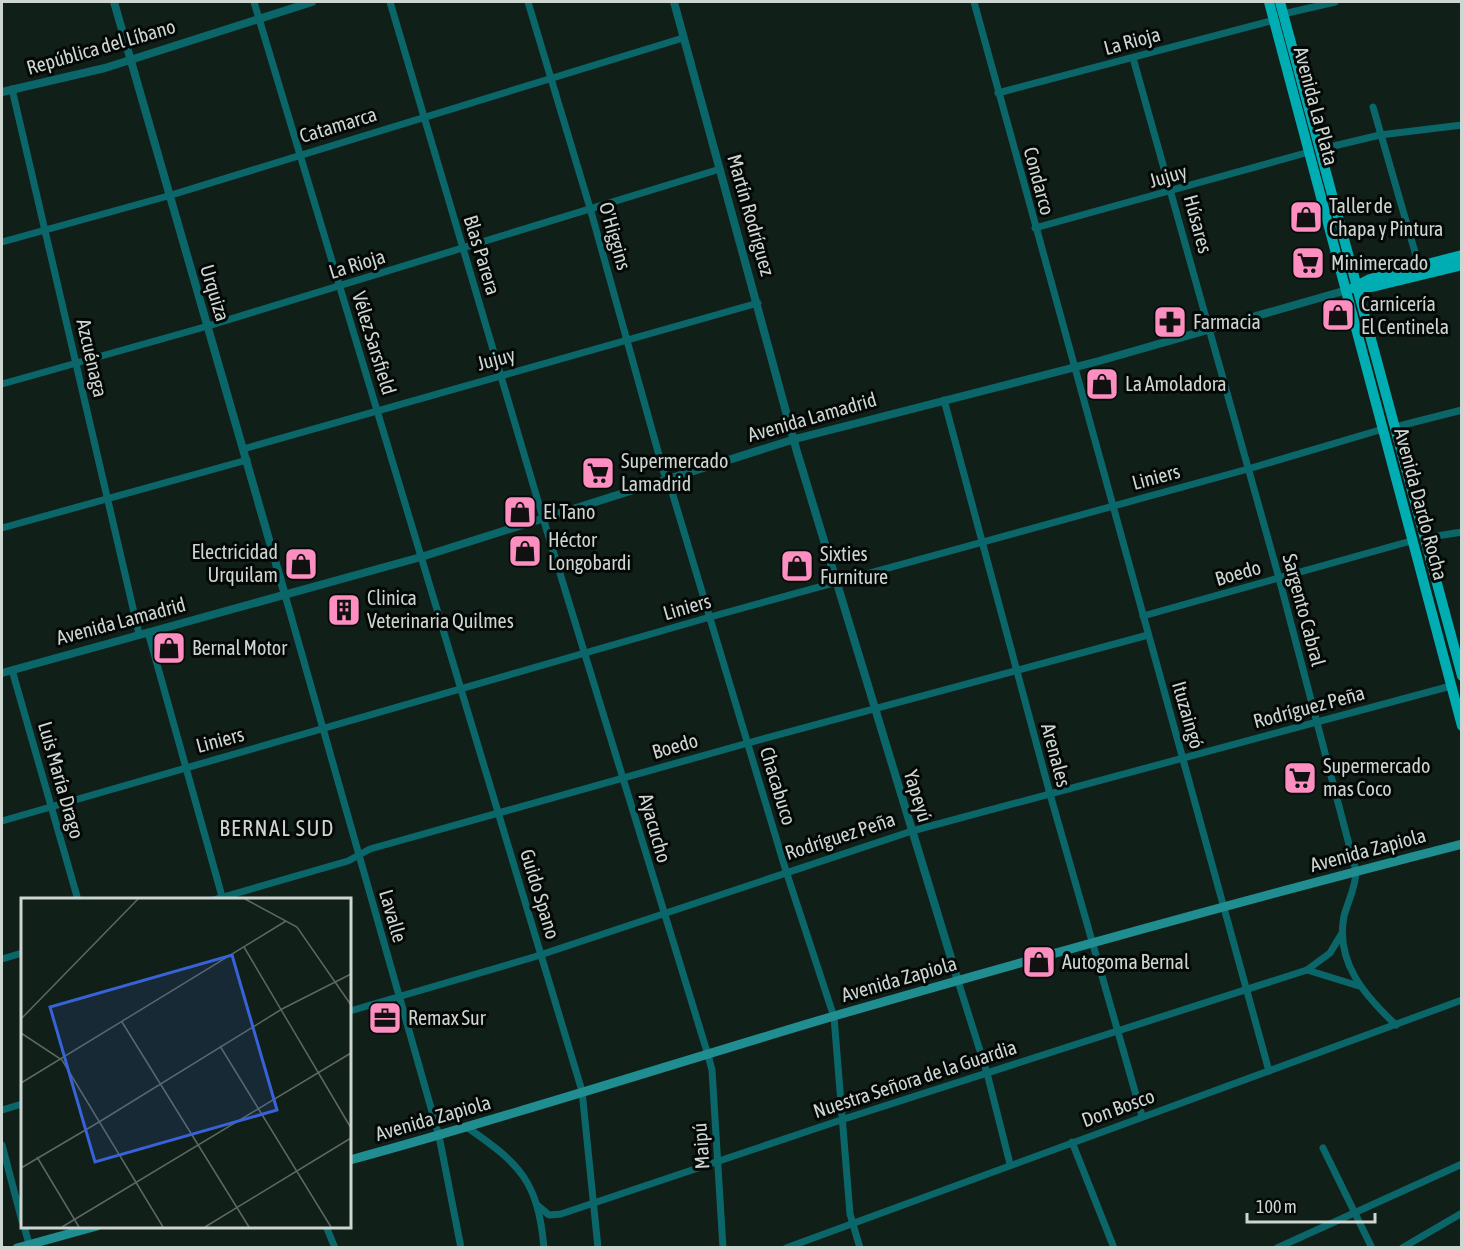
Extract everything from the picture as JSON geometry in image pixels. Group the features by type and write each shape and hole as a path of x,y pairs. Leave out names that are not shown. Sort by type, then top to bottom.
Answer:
{"main road":[{"name":"Avenida La Plata","path":"1269,2 1279,17 1321,148 1352,289"},
{"name":"Avenida La Plata","path":"1280,2 1279,17 1309,152 1352,289"},
{"name":"Avenida Lamadrid","path":"1352,289 1370,279 1461,255"},
{"name":"Avenida Lamadrid","path":"1352,289 1372,287 1461,265"},
{"name":"Avenida Dardo Rocha","path":"1352,289 1395,427 1461,676"},
{"name":"Avenida Dardo Rocha","path":"1352,289 1383,429 1461,726"},
{"name":"Avenida Zapiola","path":"351,1160 468,1128 582,1091 958,981 1461,844"},
{"path":"17,1248 93,1228"}],"street":[{"name":"Urquiza","path":"114,2 168,196 208,326 285,595"},
{"name":"Vélez Sarsfield","path":"254,2 421,557"},
{"name":"República del Líbano","path":"2,92 105,68 129,58 312,2"},
{"name":"Blas Parera","path":"390,2 543,518"},
{"name":"O'Higgins","path":"528,2 590,208 666,480"},
{"name":"Martín Rodríguez","path":"674,2 795,439"},
{"name":"Condarco","path":"974,2 1074,368"},
{"name":"La Rioja","path":"998,93 1335,2"},
{"name":"Catamarca","path":"2,242 168,196 684,38"},
{"name":"Húsares","path":"1133,58 1210,329"},
{"name":"Azcuénaga","path":"12,89 108,497 144,633 223,898"},
{"path":"1373,107 1419,266"},
{"path":"1321,148 1380,135 1461,125"},
{"name":"Jujuy","path":"1035,228 1172,192 1309,152"},
{"name":"La Rioja","path":"2,384 208,326 720,169"},
{"name":"Avenida Lamadrid","path":"2,673 421,557 795,439 1074,368 1352,289"},
{"name":"Jujuy","path":"243,449 758,303"},
{"name":"Sargento Cabral","path":"1210,329 1279,578 1356,871 1343,931 1348,963 1359,986 1396,1025"},
{"name":"Ituzaingó","path":"1074,368 1269,1071"},
{"name":"Arenales","path":"944,400 1050,794 1142,1116"},
{"path":"1395,427 1461,410"},
{"name":"Liniers","path":"2,821 710,617 1248,469 1383,429"},
{"name":"Yapeyú","path":"795,439 875,710 987,1073 1010,1164"},
{"path":"2,528 247,460"},
{"name":"Chacabuco","path":"666,480 710,617 786,871 834,1017 851,1223 860,1248"},
{"name":"Ayacucho","path":"543,518 704,1044"},
{"path":"1424,538 1461,532"},
{"name":"Boedo","path":"1143,616 1411,541"},
{"name":"Guido Spano","path":"421,557 582,1091 598,1248"},
{"name":"Lavalle","path":"285,595 439,1136 460,1247"},
{"name":"Boedo","path":"223,898 348,861 370,849 748,743 1148,635"},
{"name":"Luis María Drago","path":"12,670 77,898"},
{"name":"Rodríguez Peña","path":"351,1011 541,954 912,831 1451,686"},
{"name":"Nuestra Señora de la Guardia","path":"537,1204 544,1212 556,1215 594,1204 718,1160 1307,970 1330,953 1343,931"},
{"path":"2,959 21,953"},
{"path":"1307,970 1359,986"},
{"name":"Don Bosco","path":"786,1248 1461,1000"},
{"name":"Maipú","path":"704,1044 712,1070 723,1248"},
{"path":"2,1110 21,1104"},
{"path":"468,1128 493,1144 511,1160 530,1187 537,1204 544,1248"},
{"path":"1072,1142 1114,1248"},
{"path":"2,1145 21,1217"},
{"path":"1323,1148 1372,1248"},
{"path":"1277,1248 1461,1164"},
{"path":"1402,1248 1461,1213"},
{"path":"24,1228 29,1244"},
{"path":"326,1228 335,1248"}],"place":[{"name":"Taller de Chapa y Pintura","path":"1306,217"},
{"name":"Minimercado","path":"1308,263"},
{"name":"Carnicería El Centinela","path":"1338,315"},
{"name":"Farmacia","path":"1170,322"},
{"name":"La Amoladora","path":"1102,384"},
{"name":"Supermercado Lamadrid","path":"598,473"},
{"name":"El Tano","path":"520,512"},
{"name":"Héctor Longobardi","path":"525,551"},
{"name":"Electricidad Urquilam","path":"301,564"},
{"name":"Sixties Furniture","path":"797,566"},
{"name":"Clinica Veterinaria Quilmes","path":"344,610"},
{"name":"Bernal Motor","path":"169,648"},
{"name":"Supermercado mas Coco","path":"1300,778"},
{"name":"Autogoma Bernal","path":"1039,962"},
{"name":"Remax Sur","path":"385,1018"}],"district":[{"name":"BERNAL SUD","path":"277,828"}]}
